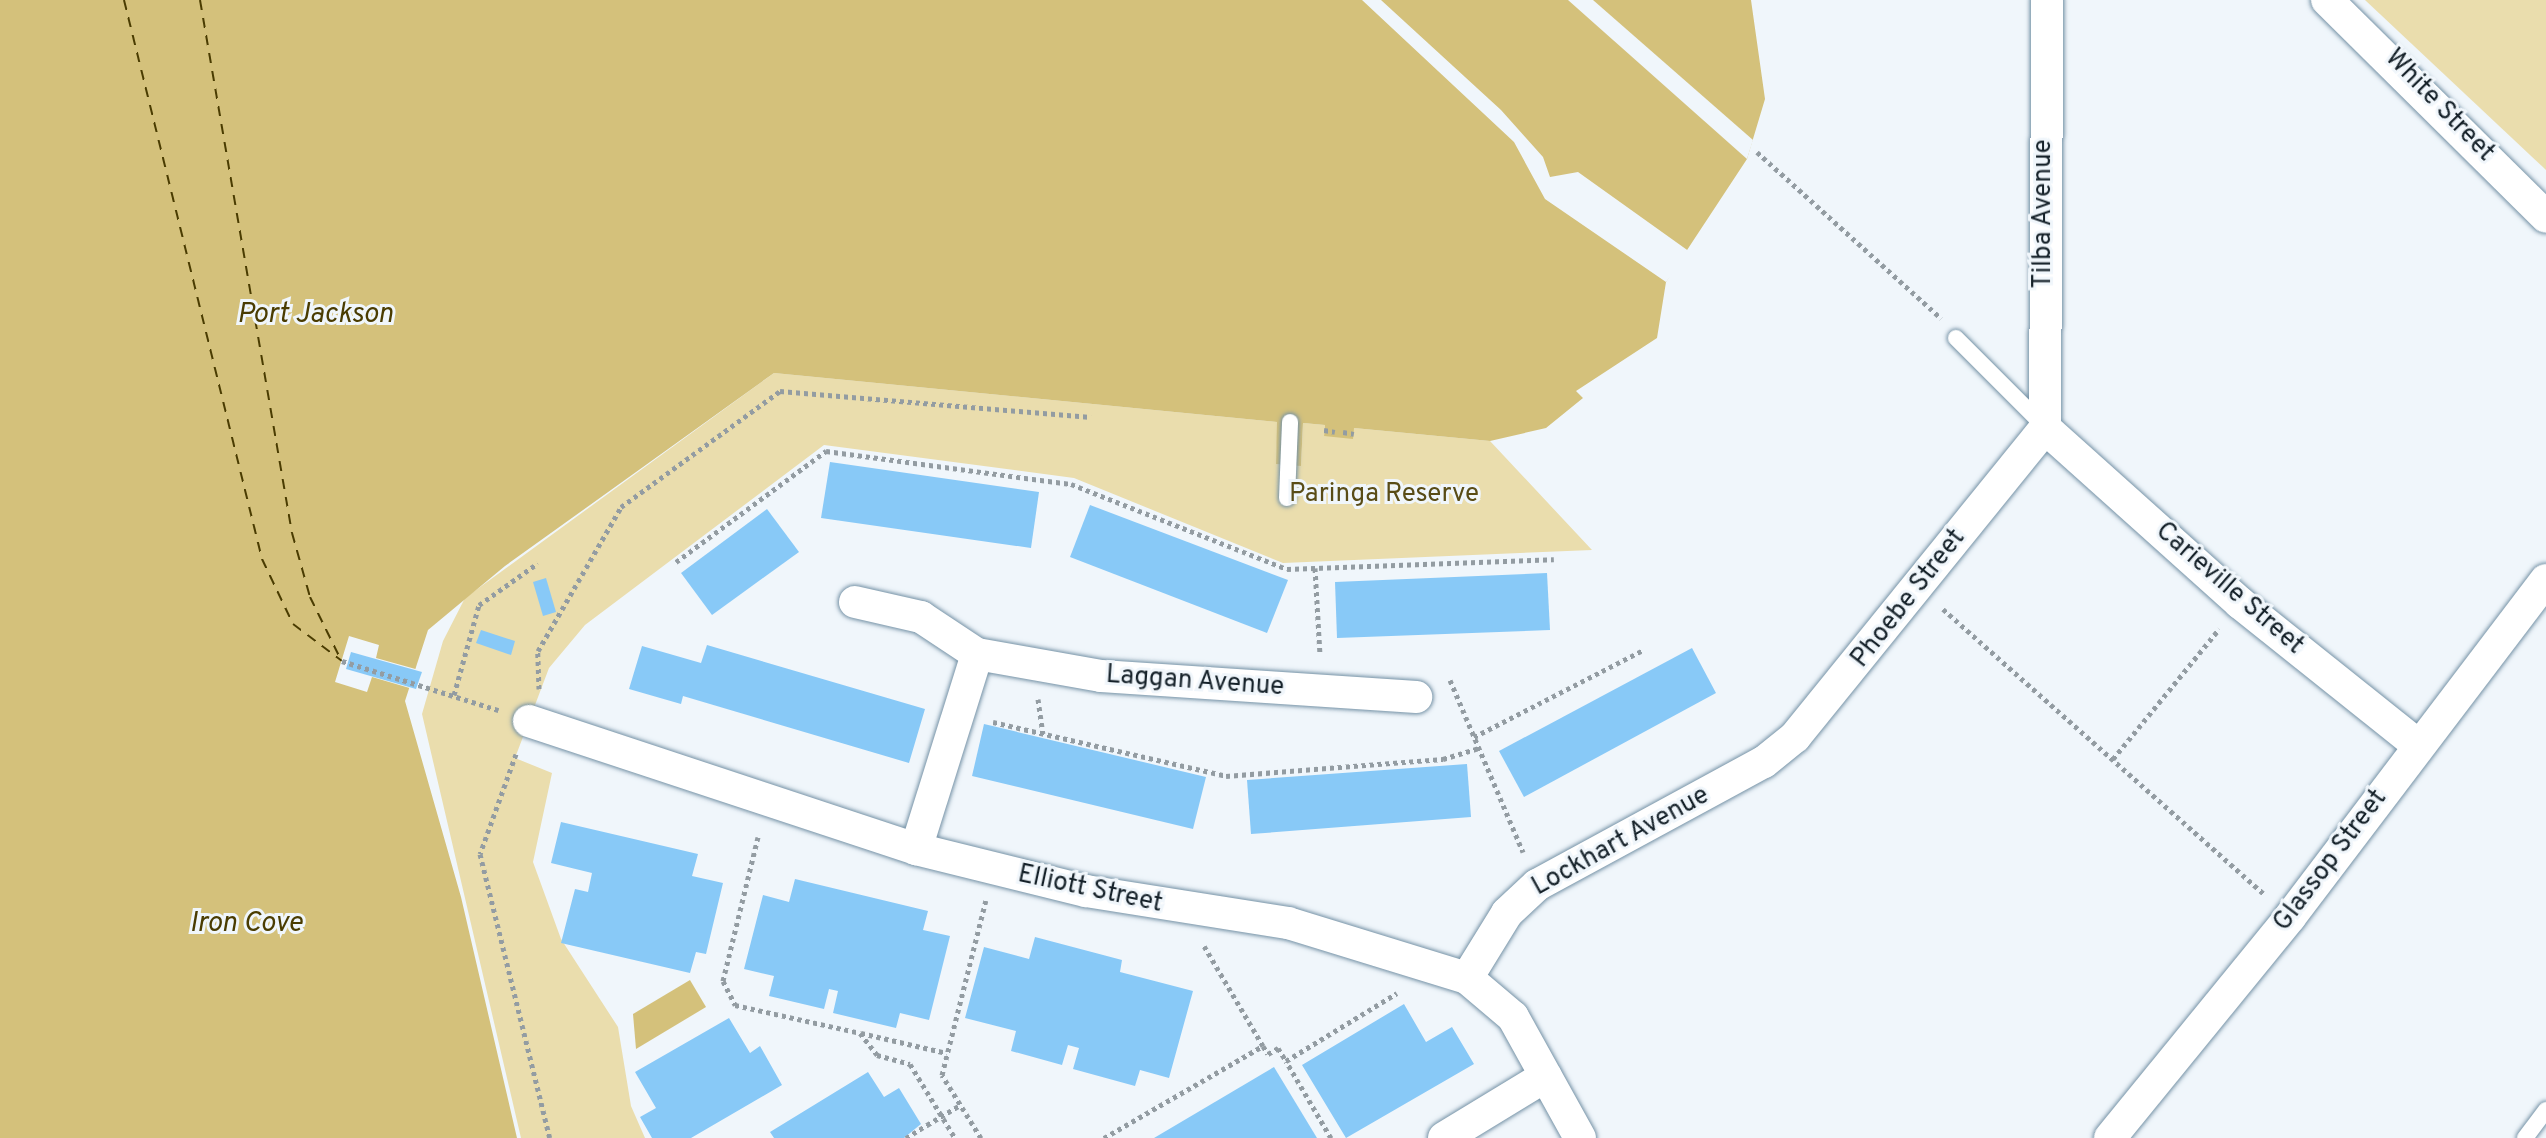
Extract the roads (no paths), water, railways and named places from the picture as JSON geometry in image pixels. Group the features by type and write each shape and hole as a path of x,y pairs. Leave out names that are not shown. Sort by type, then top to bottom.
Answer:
{"street":[{"name":"Tilba Avenue","path":"2045,428 2047,0"},
{"name":"White Street","path":"2327,0 2546,217"},
{"name":"Phoebe Street","path":"1764,762 1824,706 2045,428"},
{"name":"Carieville Street","path":"2045,428 2240,603 2418,745"},
{"name":"Glassop Street","path":"2110,1138 2290,917 2546,580"},
{"name":"Laggan Avenue","path":"855,602 921,617 977,654 1101,676 1416,697"},
{"path":"916,849 977,654"},
{"name":"Elliott Street","path":"529,721 916,849 993,869 1182,908 1288,923 1452,973 1513,1017 1580,1138"},
{"name":"Lockhart Avenue","path":"1452,973 1537,885 1764,762"},
{"path":"1444,1138 1546,1076"}],"lane":[{"path":"1956,338 2045,428"},
{"path":"1287,498 1290,422"},
{"path":"2525,1138 2546,1110"}],"water":[{"name":"Port Jackson","path":"0,0 1751,0 1765,99 1747,159 1666,282 1657,338 1576,391 1583,398 1546,428 1490,441 1354,428 1353,439 1324,436 1325,425 1303,423 1301,466 1276,464 1277,422 774,373 505,566 428,630 405,701 461,897 517,1138 0,1138"},
{"path":"690,980 706,1007 636,1049 633,1014"}],"park label":[{"name":"Paringa Reserve","path":"1384,495"}],"water label":[{"name":"Iron Cove","path":"246,924"}]}
